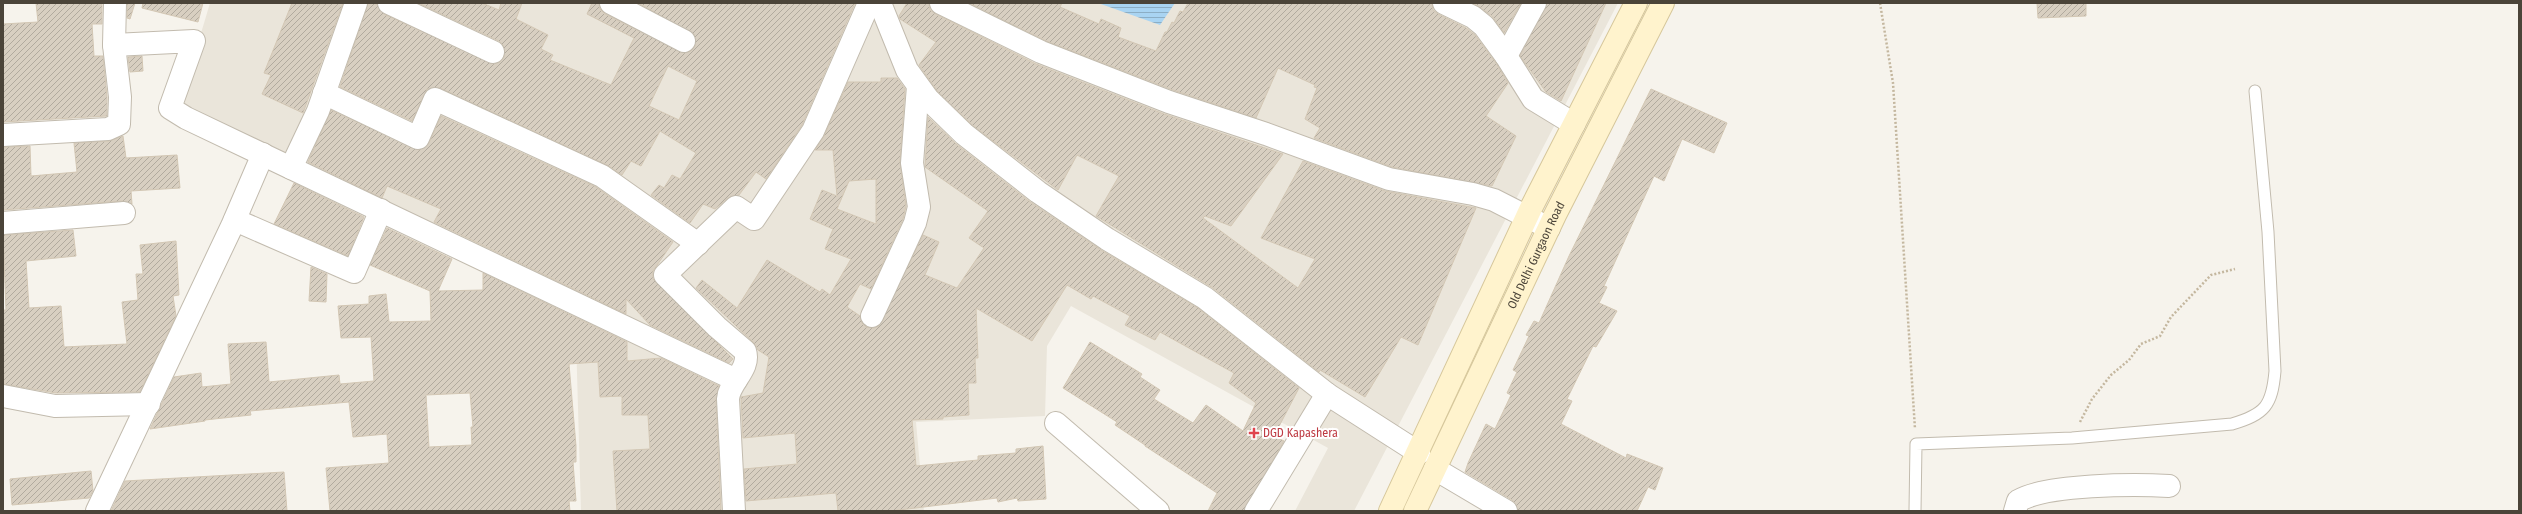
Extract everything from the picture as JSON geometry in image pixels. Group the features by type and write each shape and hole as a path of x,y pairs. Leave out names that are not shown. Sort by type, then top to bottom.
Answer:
{"main road":[{"name":"Old Delhi Gurgaon Road","path":"1390,511 1419,453 1528,215 1636,3"},
{"name":"Old Delhi Gurgaon Road","path":"1417,510 1549,228 1663,3"}],"street":[{"path":"3,135 115,127 118,124 120,97 114,45 115,3"},
{"path":"291,168 324,93 356,3"},
{"path":"389,3 493,52"},
{"path":"611,3 684,41"},
{"path":"734,511 728,391 736,380 746,361 745,351 717,327 665,275 736,207 754,219 813,131 869,3"},
{"path":"880,3 895,46 918,86 955,127 1038,192 1205,298 1327,394 1419,453"},
{"path":"941,3 1041,52 1169,102 1266,134 1389,179 1473,194 1499,202 1528,215 1549,228"},
{"path":"1444,3 1473,17 1484,26 1506,56 1533,99 1574,124"},
{"path":"1506,56 1535,3"},
{"path":"114,45 194,41 170,108 291,168 736,380"},
{"path":"872,316 915,223 919,207 912,163 918,86"},
{"path":"324,93 418,138 436,99 602,176 698,244"},
{"path":"97,511 235,220 263,154"},
{"path":"235,220 354,272 381,210"},
{"path":"3,223 124,213"},
{"path":"1256,511 1327,394"},
{"path":"3,396 55,406 149,404"},
{"path":"1056,423 1158,511"},
{"path":"1435,470 1506,511"},
{"path":"2016,511 2018,501 2039,492 2144,484 2169,486"}],"lane":[{"path":"1915,511 1916,444 2072,438 2232,424 2252,418 2266,408 2273,393 2275,371 2268,232 2255,91"}],"path":[{"path":"1880,3 1893,83 1916,444"},
{"path":"2072,438 2092,399 2111,375 2129,360 2141,344 2160,336 2171,317 2210,275 2234,269"}],"shaded area":[{"path":"210,3 1618,3 1354,511 1295,511 1328,448 1071,306 1047,346 1045,416 916,422 924,511 581,511 575,304 179,107"}],"water":[{"path":"1098,3 1175,3 1160,25"}],"building":[{"path":"36,3 102,3 102,24 92,24 94,56 103,56 107,97 107,116 3,122 3,24 38,22"},
{"path":"127,3 135,3 130,19 127,18"},
{"path":"143,3 203,3 198,22 142,8"},
{"path":"292,3 343,3 303,113 262,94 271,75 264,73"},
{"path":"368,3 377,4 384,14 494,64 500,62 504,57 503,45 499,41 418,3 482,3 499,10 501,3 522,3 516,19 548,35 541,49 553,55 550,60 611,85 634,38 587,14 592,3 599,3 600,9 605,14 684,53 691,51 695,46 694,34 638,3 855,3 802,125 766,179 756,172 739,195 728,198 715,209 703,204 690,223 651,195 659,185 664,188 672,175 680,179 696,153 660,131 641,166 631,161 622,175 607,165 440,88 427,89 412,121 340,87","holes":["668,66 697,81 679,120 649,106"]},
{"path":"907,3 929,3 930,10 936,14 1036,64 1164,114 1283,154 1231,226 1205,216 1203,218 1298,288 1315,259 1261,238 1303,161 1385,191 1476,208 1418,345 1401,337 1365,397 1320,370 1319,372 1213,288 1096,216 1119,176 1077,155 1058,190 972,125 937,91 919,65 936,42 900,19 899,16"},
{"path":"969,3 1062,3 1060,7 1099,24 1101,19 1121,28 1118,37 1156,51 1165,32 1167,32 1172,22 1174,23 1180,11 1183,12 1188,3 1432,3 1433,10 1438,14 1466,28 1475,35 1496,63 1508,83 1486,116 1516,136 1492,186 1392,167 1314,138 1320,128 1305,119 1317,88 1314,87 1315,85 1278,68 1256,118 1173,90 1046,41"},
{"path":"1473,3 1521,3 1504,33 1492,16"},
{"path":"1547,3 1606,3 1561,101 1546,92 1520,56"},
{"path":"2037,3 2086,3 2086,16 2038,18"},
{"path":"142,56 143,71 130,72 128,57"},
{"path":"881,78 897,78 905,89 900,162 906,206 903,219 871,289 860,284 847,307 860,316 862,323 866,327 874,328 879,326 923,235 939,242 925,275 957,288 984,248 969,238 988,211 925,167 928,117 956,144 1030,202 1101,250 1198,308 1299,388 1274,436 1284,441 1244,511 1208,511 1217,493 1115,425 1117,422 1063,388 1090,342 1142,374 1140,377 1160,390 1154,399 1193,423 1206,405 1243,431 1256,403 1229,383 1234,373 1160,332 1155,340 1125,325 1130,316 1093,296 1091,299 1067,285 1032,341 976,308 978,358 975,358 976,383 968,383 969,415 943,417 943,419 912,420 916,466 978,460 978,456 1016,453 1016,449 1043,446 1046,499 1018,501 1017,498 998,502 997,498 891,511 838,511 836,493 746,501 744,469 797,464 795,433 743,438 741,397 763,393 769,357 758,350 753,342 696,288 702,280 737,308 767,260 820,292 822,289 830,295 851,259 825,249 833,229 810,219 822,190 837,196 833,150 815,150 824,136 848,82 881,82","holes":["876,179 876,224 837,209 849,181"]},
{"path":"1651,89 1727,123 1714,153 1682,139 1664,181 1654,176 1604,286 1607,287 1599,303 1617,311 1596,347 1593,346 1567,399 1572,401 1561,424 1626,458 1627,454 1663,468 1655,490 1648,487 1637,511 1518,511 1512,500 1465,472 1486,424 1495,429 1511,395 1507,393 1517,372 1513,370 1529,336 1526,335 1534,321 1539,323 1569,256"},
{"path":"331,110 419,150 429,143 441,116 596,187 673,242 653,271 653,279 733,359 729,363 650,325 626,299 626,314 434,222 441,209 387,186 382,198 308,162"},
{"path":"123,136 126,158 177,155 180,188 131,191 132,204 123,201 3,210 3,147 30,146 31,176 77,172 74,143 109,141"},
{"path":"294,183 364,217 348,256 274,224"},
{"path":"387,228 452,259 438,291 483,290 483,273 627,342 627,361 661,358 719,386 716,400 721,511 617,511 613,451 650,449 648,415 622,415 622,396 600,397 598,362 569,364 576,446 576,462 573,462 576,501 569,501 570,511 330,511 326,468 389,463 387,434 353,437 349,402 250,411 251,415 205,420 150,429 174,377 201,373 202,387 231,384 228,344 266,342 269,382 339,375 340,384 374,381 371,337 341,338 338,306 369,304 369,296 386,294 389,322 431,321 430,291 370,265","holes":["470,393 473,427 471,427 472,445 429,447 426,395"]},
{"path":"73,230 76,256 26,261 29,308 61,306 64,347 127,344 122,302 138,300 136,274 143,274 140,245 176,241 179,295 173,296 176,316 140,392 56,393 3,384 3,310 6,310 3,235"},
{"path":"311,267 327,274 326,302 309,301"},
{"path":"91,471 93,491 89,498 12,505 10,479"},
{"path":"284,472 287,511 111,511 125,481"}],"place":[{"name":"DGD Kapashera","path":"1254,433"}]}
